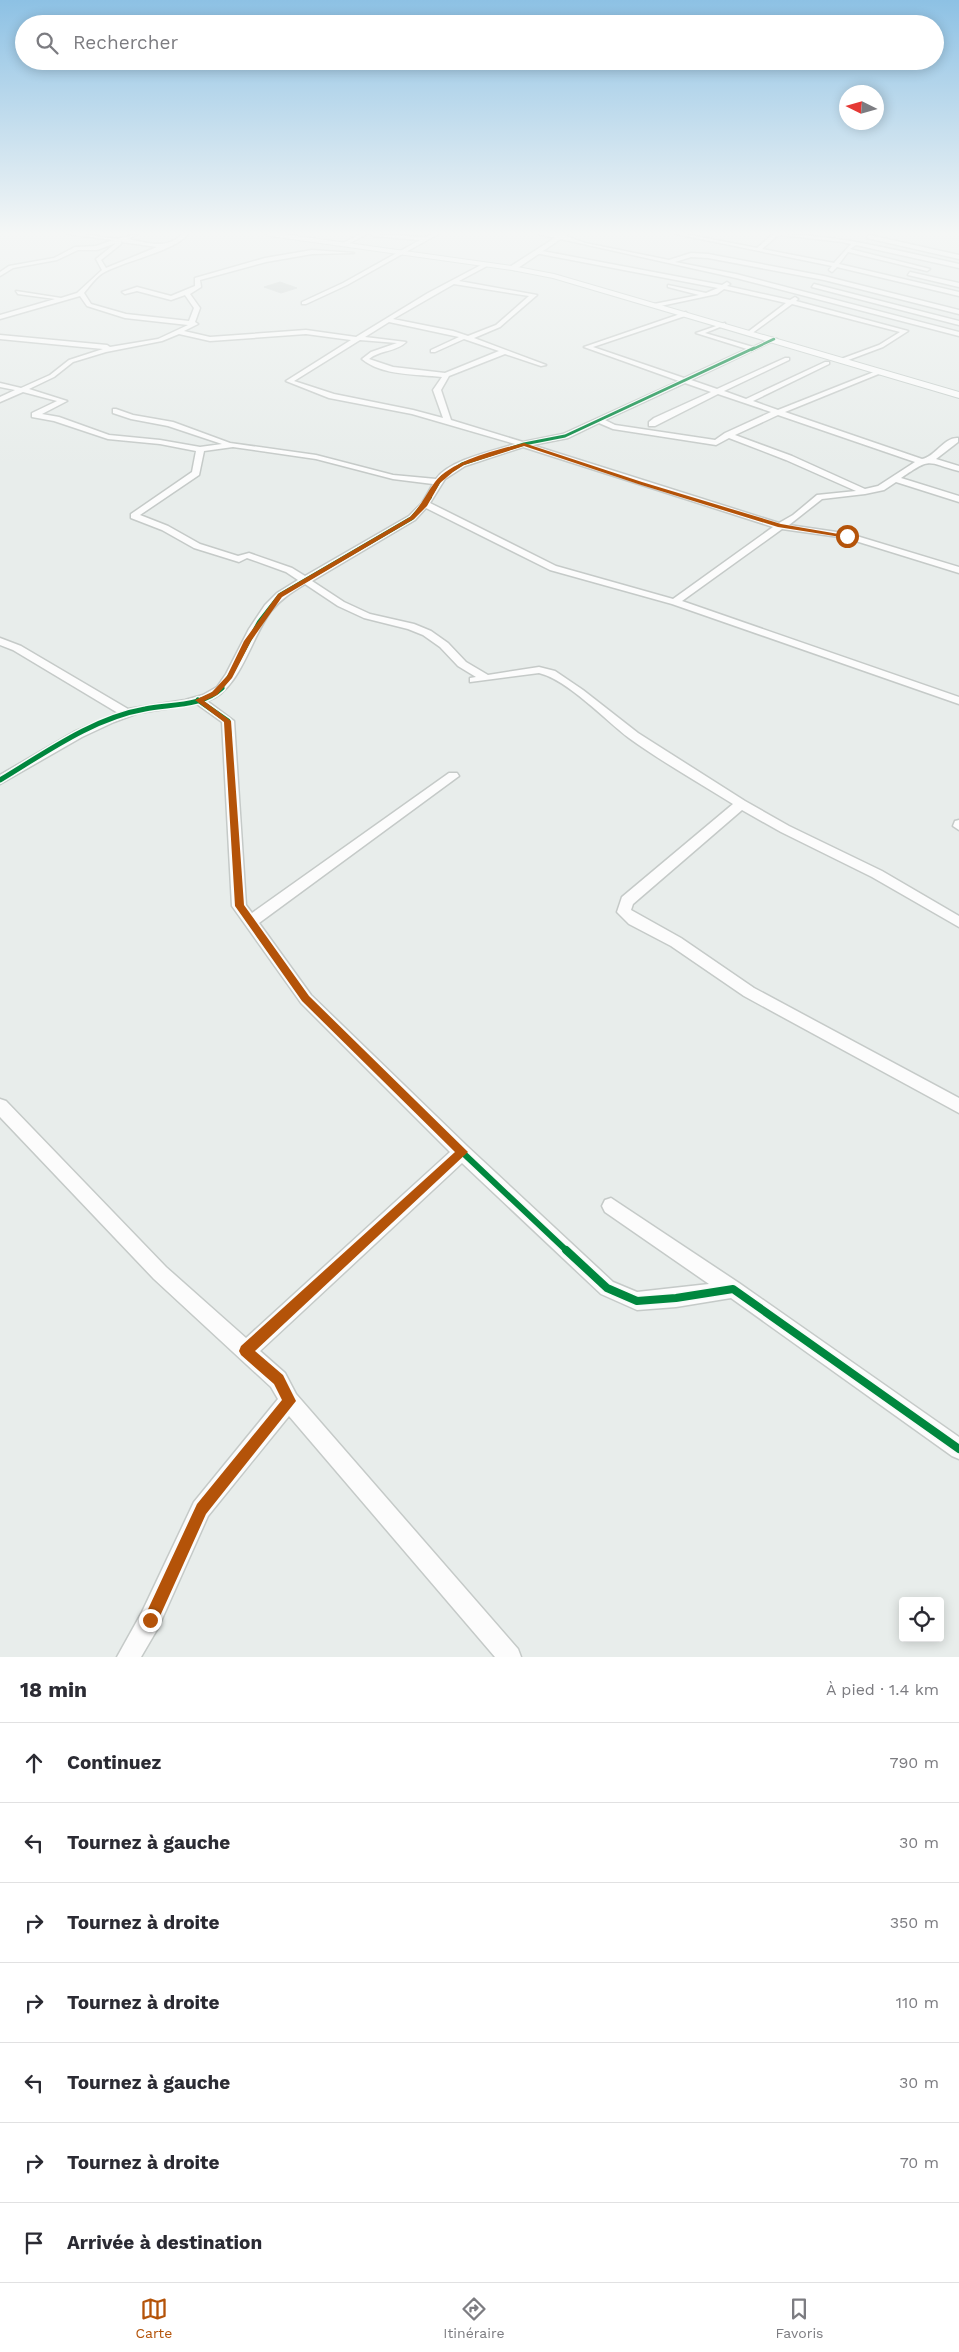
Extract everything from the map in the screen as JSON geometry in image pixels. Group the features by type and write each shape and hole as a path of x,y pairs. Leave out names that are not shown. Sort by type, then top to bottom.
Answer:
{"main road":[{"path":"677,311 959,395"}],"street":[{"path":"0,317 19,311"},
{"path":"110,311 125,316"},
{"path":"0,400 58,372 70,361 115,348 133,346 180,332 195,325 192,322 196,311"},
{"path":"403,311 289,381 332,396 413,412 524,444 640,483 780,526 847,536 959,570"},
{"path":"432,351 498,326 515,311"},
{"path":"751,332 779,311"},
{"path":"828,311 905,331"},
{"path":"874,311 959,334"},
{"path":"913,311 959,323"},
{"path":"843,360 881,346 917,323 941,311"},
{"path":"686,314 587,347 720,389 746,402 776,413 959,469"},
{"path":"102,317 125,316 192,322"},
{"path":"388,320 432,328 543,365"},
{"path":"722,324 699,332 754,349"},
{"path":"180,332 210,339 306,332 403,342 393,349 368,355 365,359 383,367 446,376 502,352"},
{"path":"0,338 42,340 115,348"},
{"path":"0,780 88,730 126,713 142,708 198,700 214,694 230,677 248,641 275,600 306,579 412,518 425,504 437,482 462,464 524,444 565,436 774,339"},
{"path":"652,424 720,389 787,358"},
{"path":"746,402 827,363"},
{"path":"599,420 614,427 716,443 728,435 776,413 879,372"},
{"path":"446,376 437,390 448,422"},
{"path":"0,385 63,402 35,415 56,419 108,437 160,442 200,449 233,446"},
{"path":"116,412 170,424 233,446 306,455 392,477 437,482"},
{"path":"728,435 789,458 865,492"},
{"path":"675,602 780,526 796,517 820,497 865,492 881,488 955,440"},
{"path":"200,449 196,473 134,516 164,528 196,546 238,559 246,555 289,570 306,579 341,604 367,616 386,622 410,626 427,633 444,645 480,679 539,670 551,673 579,692 634,736 741,804 785,829 877,874 959,922"},
{"path":"896,478 959,499"},
{"path":"425,504 553,568 675,602 959,701"},
{"path":"0,641 17,648 126,713"},
{"path":"198,700 228,721 239,906 306,999 462,1152 607,1288 637,1301 676,1298 733,1289"},
{"path":"251,921 453,776"},
{"path":"741,804 648,886 627,901 624,912 634,920 676,942 750,992 959,1106"},
{"path":"0,1106 160,1274 278,1380 289,1401 510,1657"},
{"path":"246,1351 462,1152"},
{"path":"611,1206 733,1289 959,1449"},
{"path":"128,1657 150,1620 202,1509 289,1401"}],"cycle path":[{"path":"0,780 62,743 111,719 137,710 185,704 207,698 216,693 228,679 259,622 280,595 412,518 425,504 442,477 462,464 524,444 565,436 774,339"},
{"path":"198,700 228,721 239,906 306,999 462,1152 607,1288 637,1301 676,1298 733,1289 959,1449"}],"route":[{"path":"150,1620 202,1509 289,1401 278,1380 246,1351 462,1152 306,999 273,956 239,906 228,721 198,700 214,694 230,677 248,641 271,605 280,595 412,518 425,504 437,482 462,464 524,444 640,483 780,526 847,536"}]}
